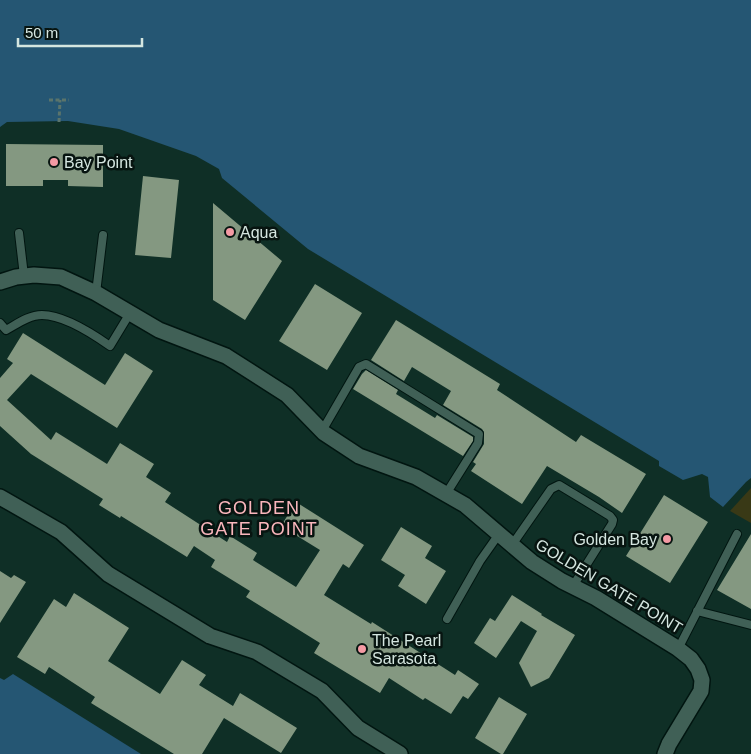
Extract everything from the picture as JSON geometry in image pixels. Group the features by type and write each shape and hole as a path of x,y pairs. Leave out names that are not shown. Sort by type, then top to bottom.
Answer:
{"street":[{"name":"GOLDEN GATE POINT","path":"1,279 34,275 61,277 96,293 159,330 226,356 288,395 322,431 359,456 416,477 465,505 532,562 596,598 678,649 691,659 698,669 702,680 701,691 665,754"},
{"path":"0,498 61,532 108,574 210,636 258,652 322,691 358,728 400,754"}],"lane":[{"path":"19,232 24,276"},
{"path":"96,293 103,234"},
{"path":"0,323 6,330 24,320 42,315 78,326 110,346 130,313"},
{"path":"322,431 359,367 366,364 479,434 478,443 446,494"},
{"path":"512,545 551,489 559,485 610,516 613,520 612,524 573,586"},
{"path":"447,619 480,561 498,534"},
{"path":"678,649 737,534"},
{"path":"697,610 751,625"}],"path":[{"path":"49,100 69,100"},
{"path":"59,122 60,100"}],"shaded area":[{"path":"751,488 751,523 730,511"}],"water":[{"path":"0,0 751,0 751,478 723,507 710,497 708,477 702,474 683,480 659,466 659,461 308,249 222,178 219,169 196,156 119,129 68,121 7,122 0,127"},
{"path":"13,674 141,754 0,754 0,678 4,680"}],"building":[{"name":"Bay Point","path":"6,144 103,145 103,187 68,186 68,180 43,180 43,186 6,186"},
{"path":"143,176 179,180 171,258 135,255"},
{"name":"Aqua","path":"213,203 282,261 245,320 213,300"},
{"path":"315,284 362,313 327,370 279,341"},
{"path":"396,320 500,384 497,390 576,442 581,435 646,474 622,513 547,466 522,504 471,471 476,464 473,462 484,444 484,432 443,405 451,391 412,367 404,381 371,360"},
{"path":"23,333 105,385 125,353 153,371 117,428 31,374 7,400 51,440 56,432 107,464 120,443 154,464 146,477 171,493 165,502 227,542 230,536 257,553 253,560 296,587 320,550 281,526 296,502 364,545 349,568 343,564 324,595 371,624 372,622 455,675 458,670 479,684 468,699 463,696 451,714 425,698 423,700 389,678 380,693 314,653 320,643 246,597 250,591 211,567 215,560 194,546 187,557 121,516 120,518 99,505 103,499 31,454 0,426 0,378 13,363 7,359"},
{"path":"366,370 398,390 396,394 435,418 437,415 473,437 473,441 463,456 353,389"},
{"name":"Golden Bay","path":"664,495 708,522 670,583 626,556"},
{"path":"401,527 432,546 425,558 446,571 426,604 398,586 405,575 381,560"},
{"path":"751,534 751,609 717,590"},
{"path":"0,571 11,578 14,575 26,582 0,623"},
{"path":"74,593 129,628 108,661 160,694 182,660 206,675 199,685 233,706 240,693 297,728 281,753 224,718 202,754 174,754 91,703 95,697 49,667 45,674 17,657 54,599 66,607"},
{"path":"512,595 575,635 549,678 531,687 519,663 537,631 521,621 496,658 474,643 490,618 495,621"},
{"path":"499,697 527,714 503,754 475,738"}],"place":[{"name":"Bay Point","path":"54,162"},
{"name":"Aqua","path":"230,232"},
{"name":"Golden Bay","path":"667,539"},
{"name":"The Pearl Sarasota","path":"362,649"}],"district":[{"name":"GOLDEN GATE POINT","path":"259,518"}]}
